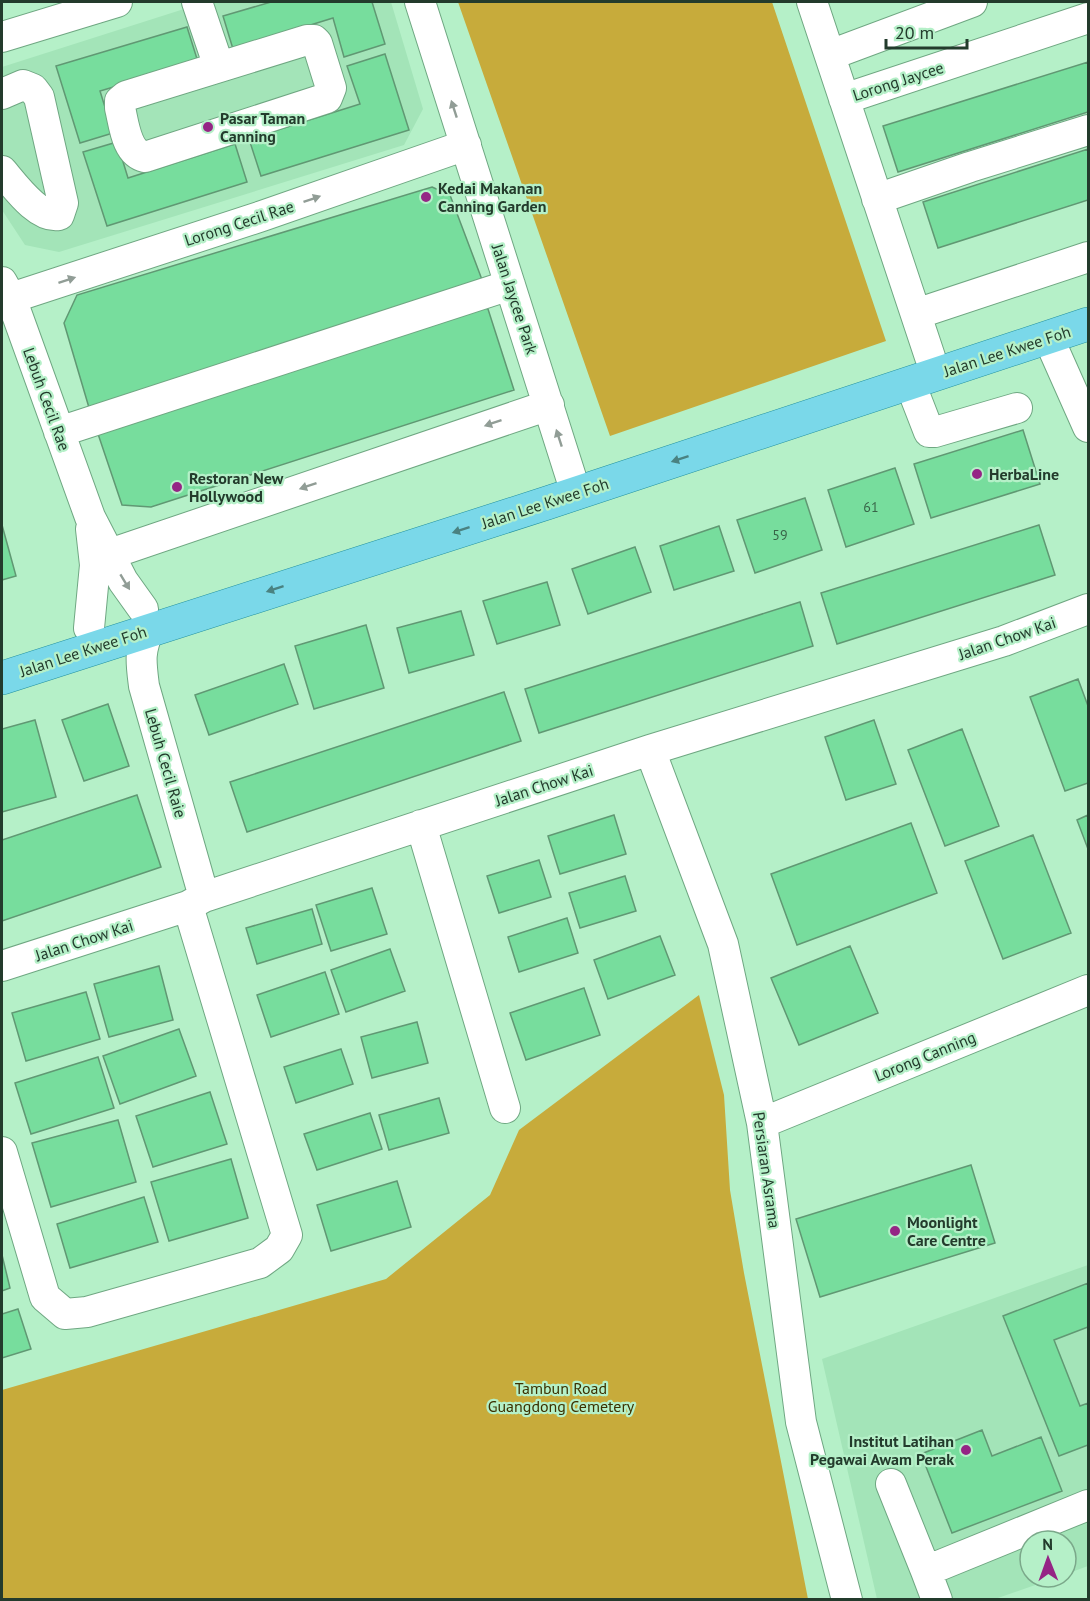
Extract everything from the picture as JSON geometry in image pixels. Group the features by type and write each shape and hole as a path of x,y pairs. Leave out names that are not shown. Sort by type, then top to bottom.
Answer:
{"main road":[{"name":"Jalan Lee Kwee Foh","path":"573,482 930,357 1089,306"},
{"name":"Jalan Lee Kwee Foh","path":"2,678 92,638 146,619 573,482 910,383 1089,324"},
{"name":"Jalan Lee Kwee Foh","path":"2,657 92,638"}],"street":[{"path":"2,37 117,2"},
{"path":"197,2 219,67"},
{"name":"Jalan Jaycee Park","path":"420,2 573,482"},
{"name":"Jalan Lee Kwee Foh","path":"812,2 930,357"},
{"path":"830,55 972,2"},
{"name":"Lorong Jaycee","path":"844,99 1089,18"},
{"path":"307,40 314,40 318,43 331,88 330,94 327,98 145,157 138,156 132,150 120,101 126,96 219,67 307,40"},
{"path":"2,94 23,86 33,89 39,97 63,203 59,215 53,216 39,211 2,171"},
{"path":"877,199 1089,130"},
{"name":"Lorong Cecil Rae","path":"6,290 262,216 466,145"},
{"path":"916,314 1089,257"},
{"path":"59,432 510,285"},
{"name":"Lebuh Cecil Rae","path":"6,290 90,517 123,581 146,619"},
{"path":"1048,337 1089,427"},
{"path":"910,383 929,432 1017,408"},
{"path":"111,554 549,405"},
{"name":"Lebuh Cecil Rae","path":"90,517 95,565 92,638"},
{"name":"Jalan Chow Kai","path":"2,966 650,750 1004,641 1089,609"},
{"name":"Lebuh Cecil Raie","path":"2,1152 45,1297 65,1314 87,1312 260,1263 279,1249 287,1235 196,902 144,686 140,658 146,619"},
{"path":"92,638 125,664 144,686"},
{"name":"Persiaran Asrama","path":"650,750 723,944 762,1123 801,1422 847,1599"},
{"path":"421,825 505,1108"},
{"name":"Lorong Canning","path":"762,1123 1089,990"},
{"path":"891,1484 937,1599"},
{"path":"926,1571 1089,1505"}],"shaded area":[{"name":"Pasar Taman Canning","path":"206,2 391,2 423,109 404,145 59,252 25,245 2,210 2,67"},
{"name":"Institut Latihan Pegawai Awam Perak","path":"1088,1265 1088,1566 1078,1570 1078,1529 1018,1529 1018,1589 1024,1589 995,1599 877,1599 822,1359"}],"green space":[{"path":"458,2 772,2 886,341 610,436"},
{"name":"Tambun Road Guangdong Cemetery","path":"699,995 724,1095 730,1190 808,1599 2,1599 2,1390 386,1279 490,1195 519,1130"}],"building":[{"path":"271,2 372,2 385,44 344,57 333,18 233,49 223,16"},
{"path":"187,27 198,62 100,91 113,133 80,143 56,66"},
{"path":"385,54 409,130 261,176 249,139 360,104 347,66"},
{"path":"1088,62 1088,112 898,172 883,126"},
{"path":"117,142 128,178 235,144 247,182 107,226 83,152"},
{"path":"1088,149 1088,200 938,248 923,202"},
{"path":"432,187 450,195 484,285 90,411 64,323 77,295"},
{"path":"472,304 488,309 514,390 151,507 122,505 95,425"},
{"name":"HerbaLine","path":"1023,430 1040,484 931,518 914,464"},
{"path":"895,468 914,524 846,547 828,490"},
{"path":"805,498 822,550 755,573 737,520"},
{"path":"2,525 16,576 2,580"},
{"path":"1039,525 1055,575 837,644 821,593"},
{"path":"719,526 734,571 674,590 660,546"},
{"path":"635,547 651,592 588,614 572,569"},
{"path":"547,582 560,625 497,644 483,601"},
{"path":"800,602 813,646 539,733 525,689"},
{"path":"461,611 474,655 409,673 397,628"},
{"path":"366,625 384,688 314,709 295,646"},
{"path":"284,664 298,704 209,735 195,695"},
{"path":"1078,679 1088,706 1088,783 1065,791 1030,697"},
{"path":"504,692 521,741 247,832 230,782"},
{"path":"108,704 129,766 84,781 62,720"},
{"path":"35,720 56,797 2,812 2,729"},
{"path":"874,720 896,784 846,800 825,737"},
{"path":"962,729 999,826 945,846 908,750"},
{"path":"137,795 161,867 2,921 2,840"},
{"path":"614,815 626,854 560,874 548,836"},
{"path":"1088,815 1088,849 1077,820"},
{"path":"911,823 937,893 797,945 771,874"},
{"path":"1033,835 1071,933 1003,959 965,861"},
{"path":"539,860 551,897 499,913 487,876"},
{"path":"625,876 636,911 580,928 569,893"},
{"path":"372,888 387,934 331,951 316,905"},
{"path":"312,909 322,944 257,964 246,928"},
{"path":"567,918 578,953 519,972 508,937"},
{"path":"660,936 675,975 608,999 594,960"},
{"path":"850,946 878,1013 799,1045 771,978"},
{"path":"390,949 405,991 346,1012 331,970"},
{"path":"159,966 173,1020 109,1037 94,984"},
{"path":"325,972 339,1014 271,1037 257,995"},
{"path":"584,988 600,1035 526,1060 510,1013"},
{"path":"86,992 100,1039 26,1061 12,1013"},
{"path":"417,1022 428,1063 372,1078 361,1037"},
{"path":"179,1029 196,1076 120,1104 103,1056"},
{"path":"341,1049 353,1084 296,1103 284,1067"},
{"path":"98,1057 114,1108 31,1134 15,1083"},
{"path":"210,1092 227,1144 153,1167 136,1116"},
{"path":"439,1098 449,1133 389,1150 379,1115"},
{"path":"370,1113 382,1149 317,1170 304,1134"},
{"path":"118,1120 136,1182 51,1207 32,1143"},
{"path":"231,1159 248,1218 169,1241 151,1182"},
{"name":"Moonlight Care Centre","path":"971,1165 995,1243 820,1297 796,1219"},
{"path":"397,1181 411,1227 331,1251 317,1205"},
{"path":"144,1197 158,1242 70,1268 57,1224"},
{"path":"2,1255 10,1288 2,1291"},
{"path":"1088,1283 1088,1327 1054,1340 1080,1406 1088,1403 1088,1445 1059,1456 1003,1316"},
{"path":"18,1309 31,1349 2,1358 2,1314"},
{"path":"982,1430 992,1456 1041,1437 1062,1491 952,1533 921,1454"}],"place":[{"name":"Pasar Taman Canning","path":"208,127"},
{"name":"Kedai Makanan Canning Garden","path":"426,197"},
{"name":"HerbaLine","path":"977,474"},
{"name":"Restoran New Hollywood","path":"177,487"},
{"name":"Moonlight Care Centre","path":"895,1231"},
{"name":"Institut Latihan Pegawai Awam Perak","path":"966,1450"}]}
